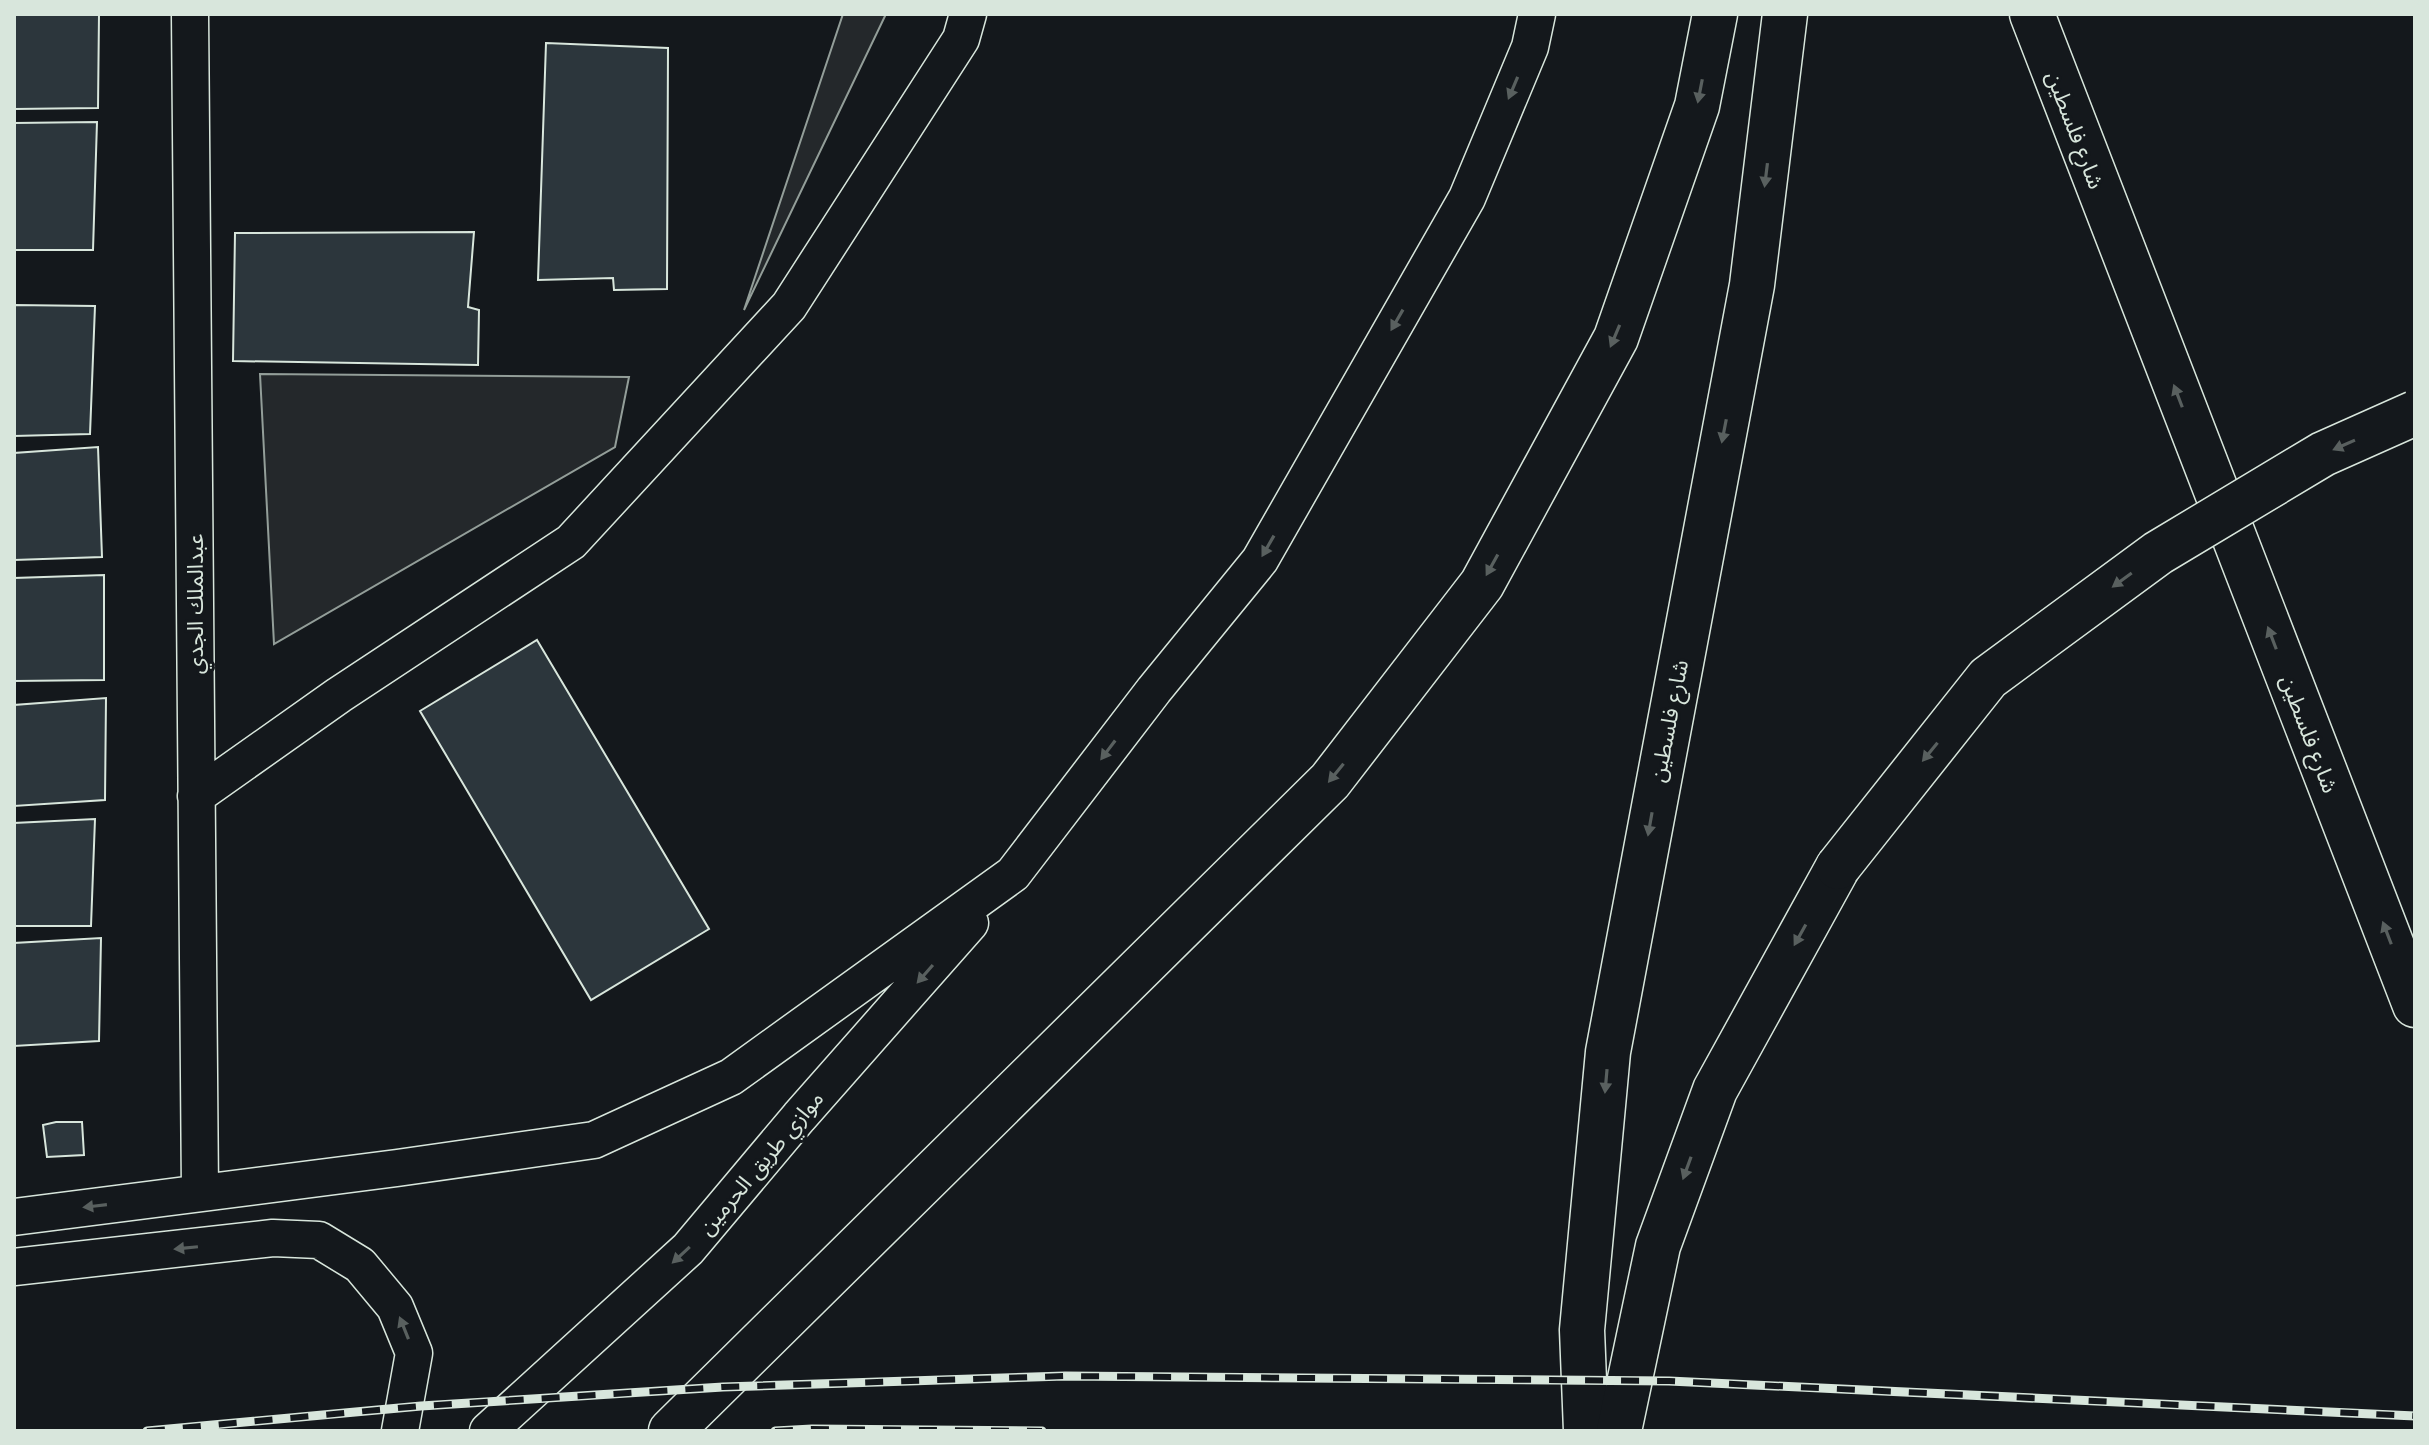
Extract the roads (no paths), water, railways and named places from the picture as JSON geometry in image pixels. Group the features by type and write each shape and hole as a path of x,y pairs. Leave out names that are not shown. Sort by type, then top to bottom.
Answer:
{"main road":[{"path":"671,1431 1330,781 1482,584 1616,338 1697,106 1715,14"},
{"name":"شارع فلسطين","path":"1586,1431 1582,1330 1608,1052 1752,285 1785,14"},
{"name":"شارع فلسطين","path":"2032,14 2415,1005"},
{"path":"1619,1431 1658,1246 1715,1090 1838,867 1988,678 2158,553 2323,454 2415,413"}],"street":[{"name":"عبدالملك الجدي","path":"190,14 200,1193"},
{"path":"196,796 339,695 571,542 789,306 961,39 968,14"},
{"path":"14,1217 594,1140 731,1077 1013,874 1154,690 1260,560 1467,198 1530,47 1537,14"},
{"name":"موازي طريق الحرمين","path":"488,1431 688,1249 799,1117 1013,874"},
{"path":"14,1267 273,1238 319,1240 360,1265 395,1307 414,1353 400,1431"}],"railway":[{"path":"147,1431 421,1406 723,1387 1065,1376 1669,1381 2415,1416"},
{"path":"775,1431 1042,1431"}]}
